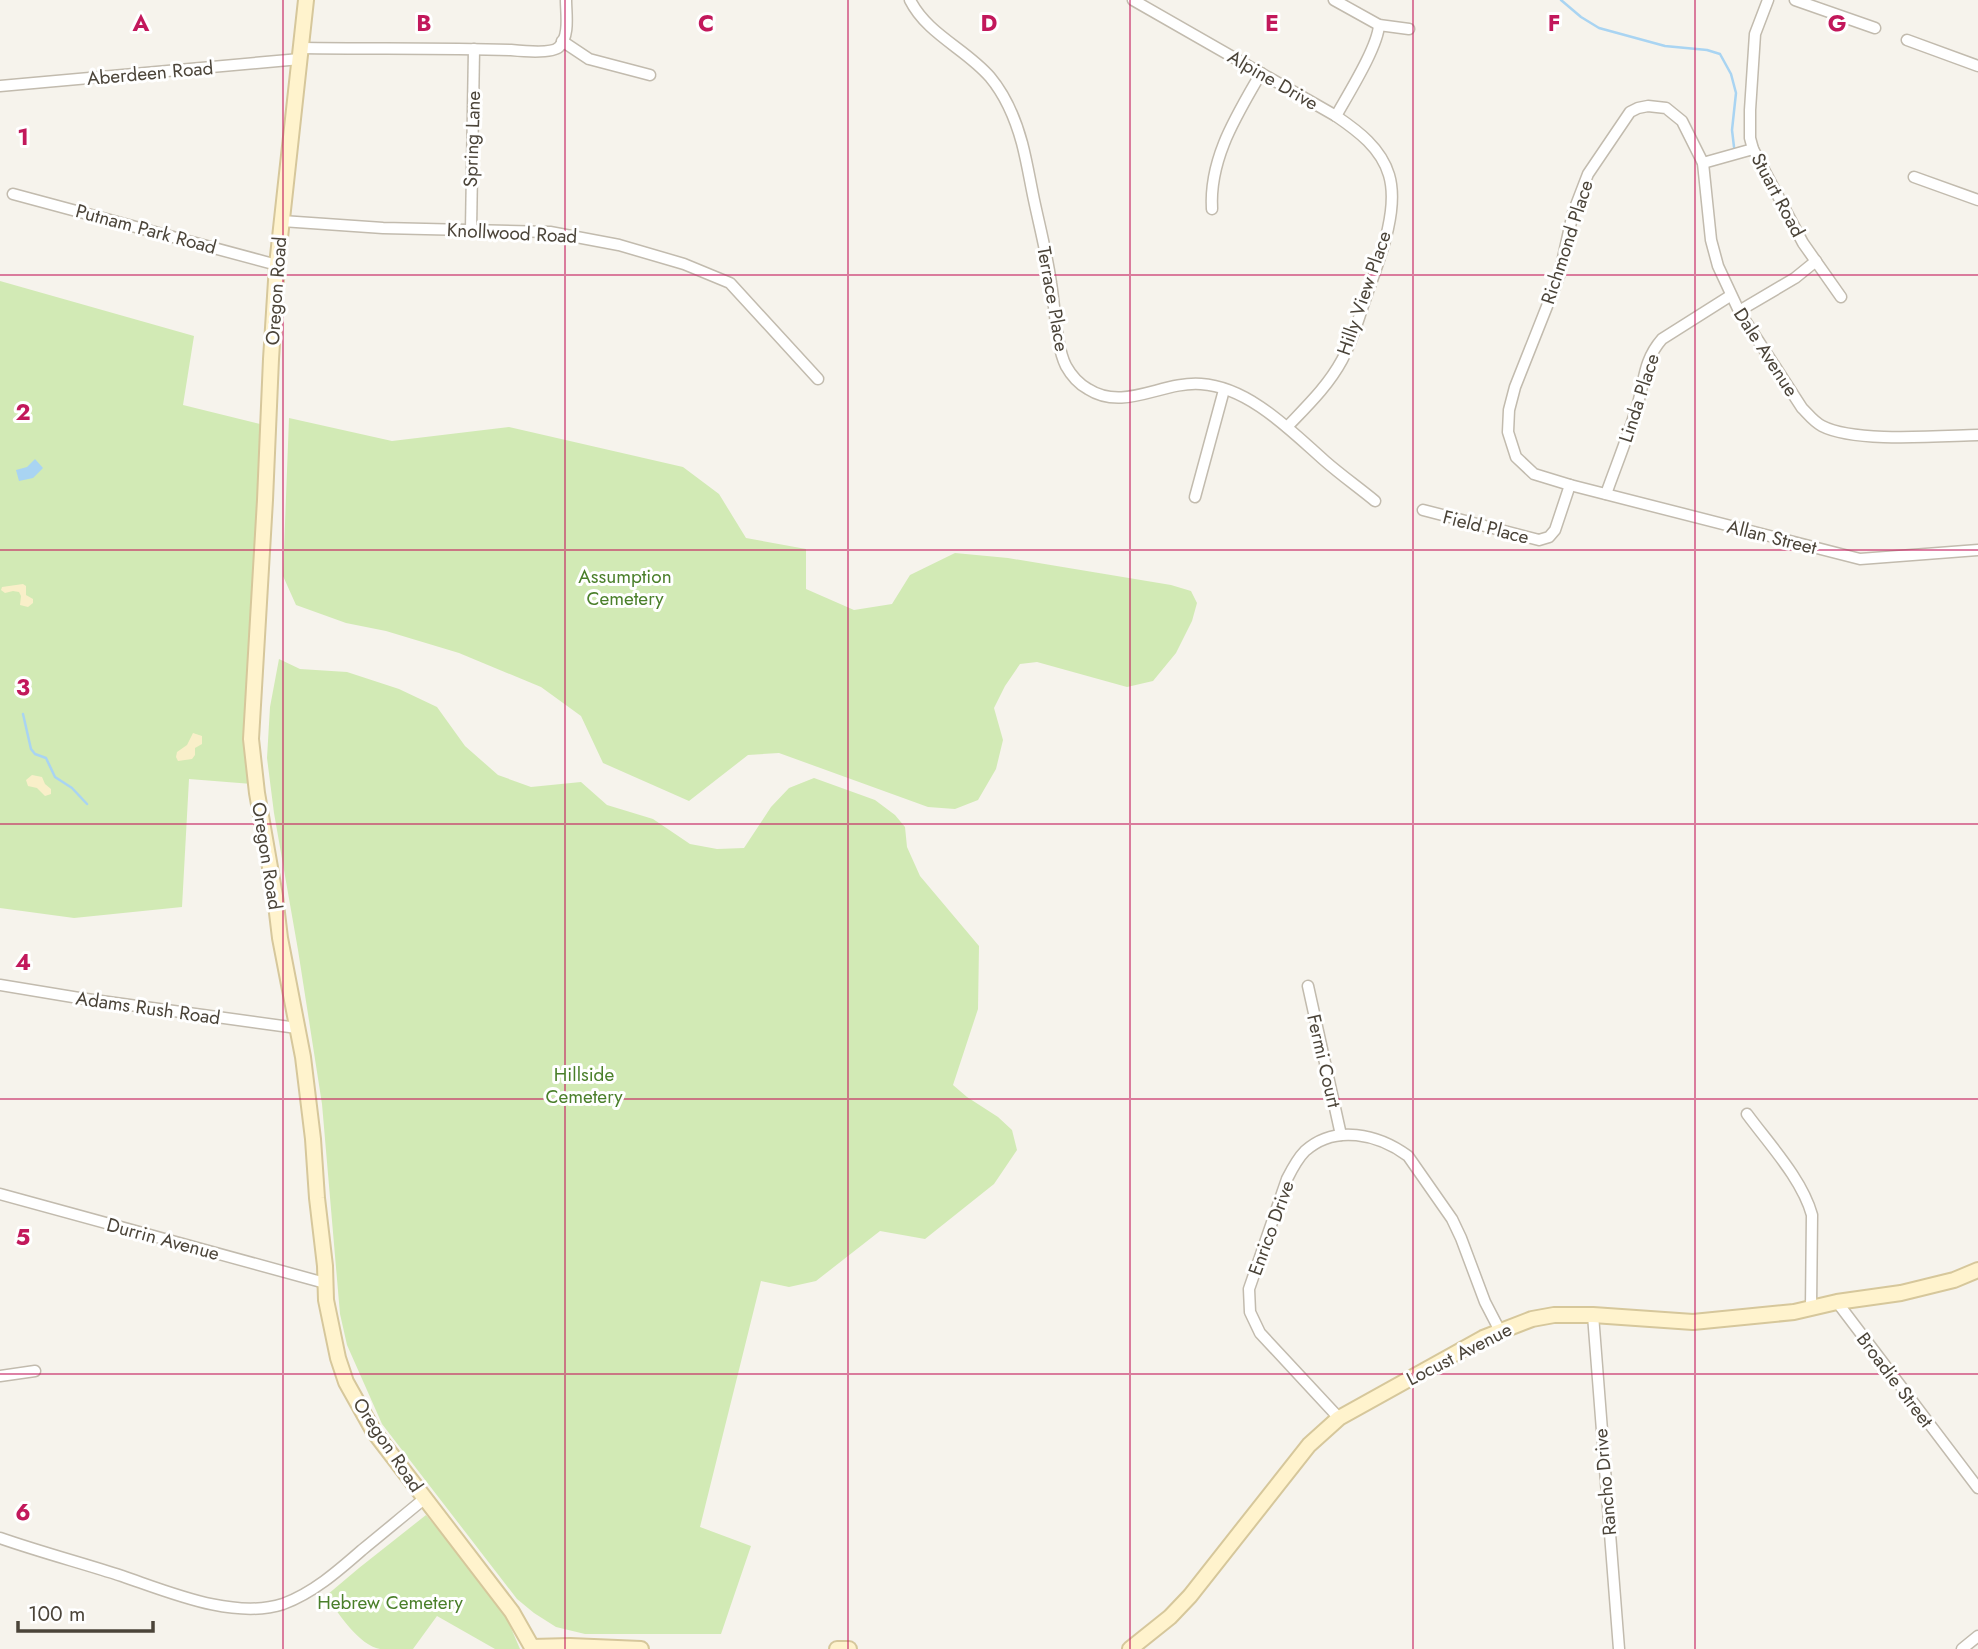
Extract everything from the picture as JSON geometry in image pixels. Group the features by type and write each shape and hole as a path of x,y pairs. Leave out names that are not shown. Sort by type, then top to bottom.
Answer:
{"street":[{"name":"Oregon Road","path":"306,0 282,221 271,359 251,739 257,793 313,1139 326,1300 346,1382 374,1432 505,1604 532,1648"},
{"path":"566,0 566,32 562,41 589,59 650,75"},
{"name":"Terrace Place","path":"910,0 922,18 991,78 1014,118 1048,261 1060,349 1073,377 1086,389 1119,399 1181,385 1202,384 1224,390 1258,405 1375,501"},
{"name":"Alpine Drive","path":"1133,0 1336,116 1366,138 1379,156 1390,182"},
{"path":"1334,0 1379,25 1409,29"},
{"name":"Stuart Road","path":"1768,0 1755,34 1750,110 1752,149 1780,202 1841,297"},
{"path":"1795,0 1875,28"},
{"path":"1336,116 1379,33 1379,25"},
{"path":"1907,40 1978,66"},
{"name":"Aberdeen Road","path":"0,86 301,53 474,49 534,51 554,49 562,41"},
{"name":"Spring Lane","path":"471,230 474,49"},
{"path":"1212,209 1211,190 1217,160 1232,123 1261,73"},
{"name":"Richmond Place","path":"1570,485 1534,474 1516,457 1508,432 1508,410 1515,387 1559,276 1573,213 1588,174 1630,112 1648,106 1666,108 1682,121"},
{"name":"Dale Avenue","path":"1682,121 1703,163 1711,240 1730,296 1802,408 1819,425 1839,431 1881,437 1978,435"},
{"path":"1703,163 1752,149"},
{"path":"1914,177 1978,200"},
{"name":"Hilly View Place","path":"1287,427 1319,393 1342,361 1352,338 1382,250 1390,210 1390,182"},
{"name":"Putnam Park Road","path":"13,194 278,265"},
{"name":"Knollwood Road","path":"282,221 383,228 550,232 591,238 684,264 730,283 818,379"},
{"path":"1739,311 1796,278 1816,261"},
{"name":"Linda Place","path":"1606,494 1637,406 1648,359 1654,348 1662,339 1730,296"},
{"path":"1195,497 1224,390"},
{"name":"Allan Street","path":"1570,485 1860,559 1978,550"},
{"name":"Field Place","path":"1423,510 1539,540 1549,537 1555,530 1570,485"},
{"name":"Adams Rush Road","path":"0,985 297,1028"},
{"name":"Fermi Court","path":"1308,986 1341,1135"},
{"path":"1747,1114 1796,1181 1810,1208 1811,1308"},
{"name":"Enrico Drive","path":"1339,1418 1260,1333 1248,1302 1249,1289 1287,1179 1306,1151 1319,1142 1341,1135 1359,1135 1374,1138 1408,1156 1452,1219 1485,1302 1500,1331"},
{"name":"Durrin Avenue","path":"0,1196 326,1283"},
{"name":"Locust Avenue","path":"1130,1649 1170,1617 1190,1596 1309,1445 1339,1418 1483,1338 1532,1319 1554,1315 1693,1322 1794,1312 1921,1288 1954,1280 1978,1270"},
{"name":"Broadie Street","path":"1837,1302 1978,1488"},
{"name":"Rancho Drive","path":"1593,1315 1619,1649"},
{"path":"0,1376 35,1371"},
{"path":"0,1538 161,1591 236,1609 262,1608 283,1604 331,1577 424,1499"},
{"path":"1962,1649 1978,1636"},
{"path":"532,1648 570,1646 641,1649"},
{"path":"837,1649 849,1649"}],"green space":[{"path":"0,281 194,336 183,405 268,426 252,784 189,779 182,907 74,918 0,908"},
{"name":"Assumption Cemetery","path":"289,418 392,441 509,427 683,467 719,494 746,538 806,549 806,589 854,610 892,604 910,575 955,553 1008,558 1171,585 1191,591 1197,603 1192,621 1176,653 1153,681 1127,687 1037,662 1020,664 994,708 1003,740 996,769 978,800 955,809 928,807 779,753 748,755 689,801 603,763 581,716 541,687 459,653 386,631 346,623 296,605 283,576"},
{"name":"Hillside Cemetery","path":"279,659 300,669 347,672 399,689 437,707 465,746 498,775 531,787 581,782 607,805 653,819 690,844 717,849 744,848 771,807 789,788 814,778 875,800 895,815 905,827 907,847 920,876 979,946 978,1009 953,1085 1012,1130 1017,1150 994,1184 925,1239 880,1231 816,1281 789,1287 761,1281 700,1527 751,1546 721,1634 585,1634 556,1627 517,1599 382,1424 347,1345 340,1314 322,1104 267,758 270,707"},
{"name":"Hebrew Cemetery","path":"426,1515 505,1614 520,1649 495,1649 437,1616 413,1649 380,1649 372,1647 357,1635 336,1610 327,1595"}],"sand":[{"path":"23,584 26,586 26,595 33,599 33,603 28,607 20,605 19,592 5,593 1,590 2,587"},
{"path":"193,733 202,736 202,744 195,748 192,759 178,761 177,752 187,745"},
{"path":"32,775 42,777 51,789 51,794 45,796 37,788 28,786 26,780"}],"water":[{"path":"35,459 43,468 33,478 19,481 16,470 27,467"}],"waterway":[{"path":"1561,0 1599,28 1665,46 1720,54 1731,74 1736,93 1732,130 1734,147"},
{"path":"23,714 31,749 35,754 46,758 55,777 72,788 87,804"}]}
